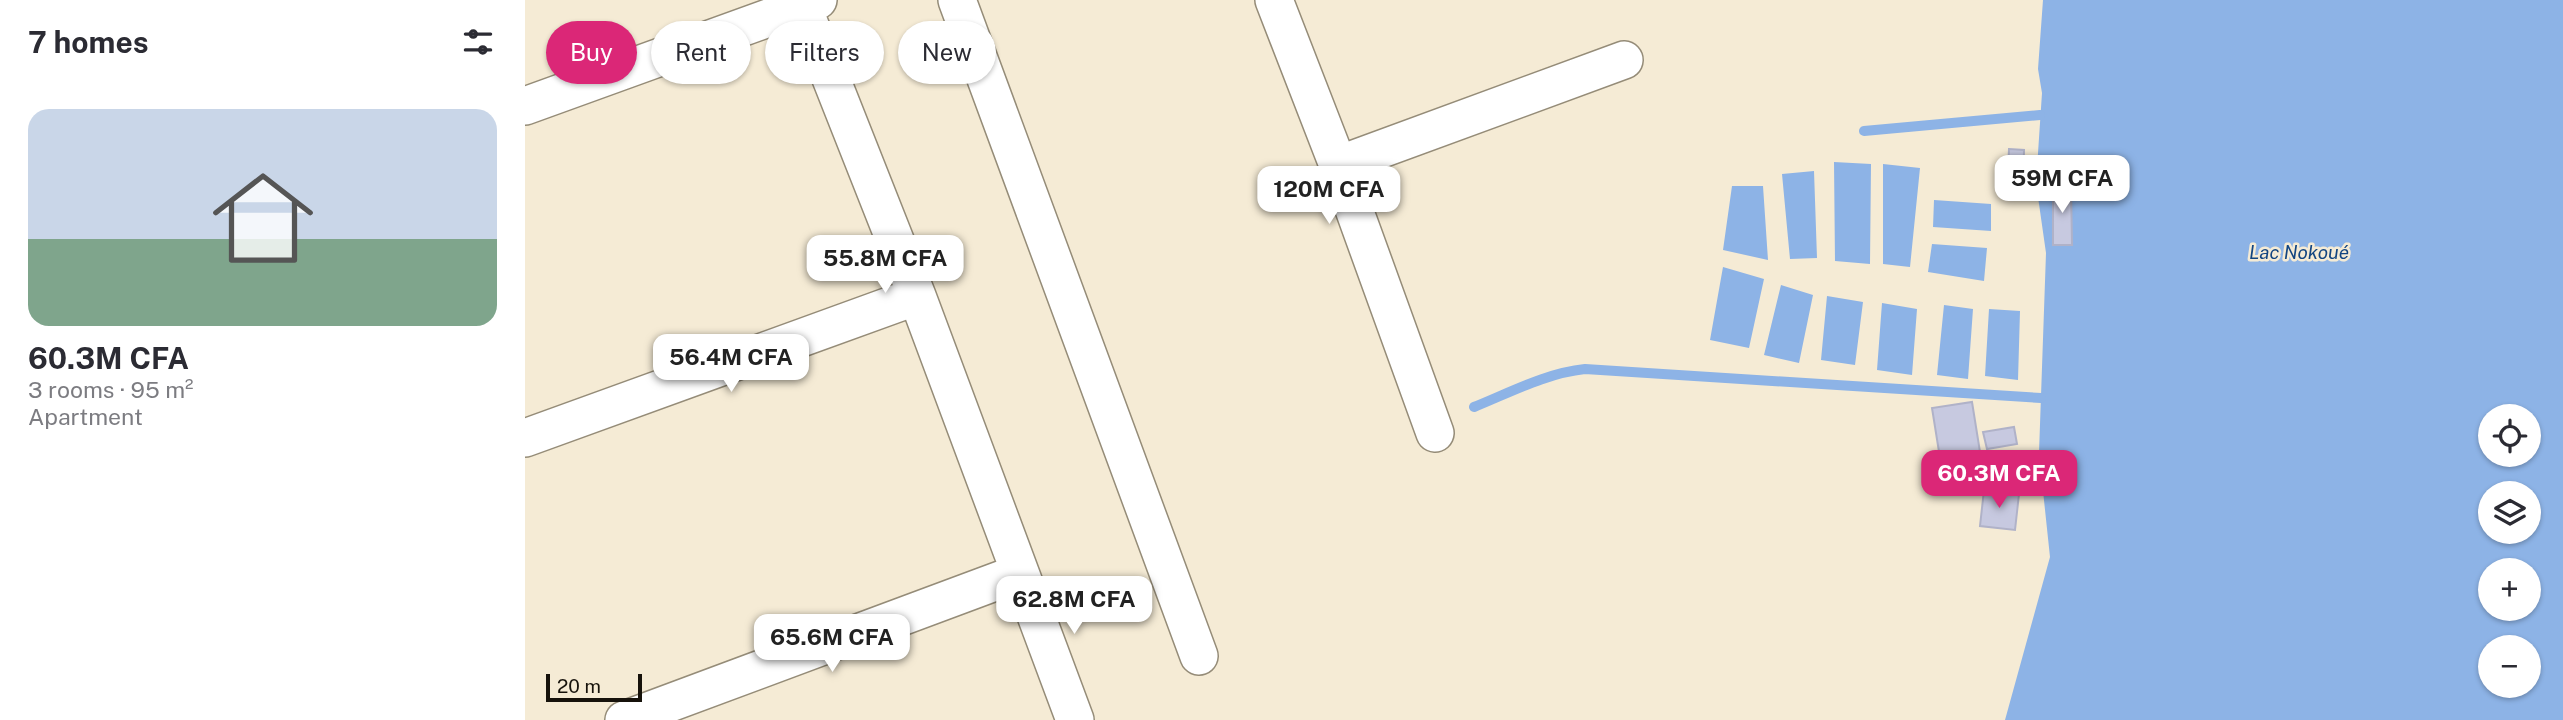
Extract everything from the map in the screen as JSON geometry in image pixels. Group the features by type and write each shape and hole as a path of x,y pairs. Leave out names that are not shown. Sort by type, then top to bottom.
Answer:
{"street":[{"path":"957,0 1199,656"},
{"path":"1273,0 1338,165 1434,433"},
{"path":"525,106 806,2 1075,720"},
{"path":"1338,165 1624,60"},
{"path":"525,438 917,296"},
{"path":"624,720 1020,573"}],"water":[{"name":"Lac Nokoué","path":"2043,0 2563,0 2563,720 2005,720 2050,557 2039,453 2046,253 2036,183 2042,93 2038,69"},
{"path":"1834,162 1871,164 1870,264 1835,261"},
{"path":"1883,164 1920,168 1910,267 1883,264"},
{"path":"1814,171 1817,258 1790,259 1782,174"},
{"path":"1732,186 1763,186 1768,260 1723,250"},
{"path":"1934,200 1991,204 1991,231 1933,227"},
{"path":"1932,244 1987,248 1984,281 1928,272"},
{"path":"1723,267 1764,279 1749,348 1710,340"},
{"path":"1781,285 1813,295 1799,363 1764,355"},
{"path":"1827,296 1863,302 1855,365 1821,360"},
{"path":"1882,303 1917,309 1912,375 1877,370"},
{"path":"1944,305 1973,309 1968,379 1937,375"},
{"path":"1989,309 2020,311 2018,380 1985,376"}],"building":[{"path":"2009,149 2024,150 2023,191 2007,190"},
{"path":"2053,185 2071,185 2072,245 2053,245"},
{"path":"1972,402 1980,452 1940,458 1932,408"},
{"path":"2014,427 2017,444 1987,449 1983,432"},
{"path":"1973,463 1978,481 1945,492 1939,474"},
{"path":"1984,490 2019,494 2015,530 1980,526"}],"waterway":[{"path":"1864,131 2040,115"},
{"path":"1474,407 1542,379 1585,369 2041,398"}]}
